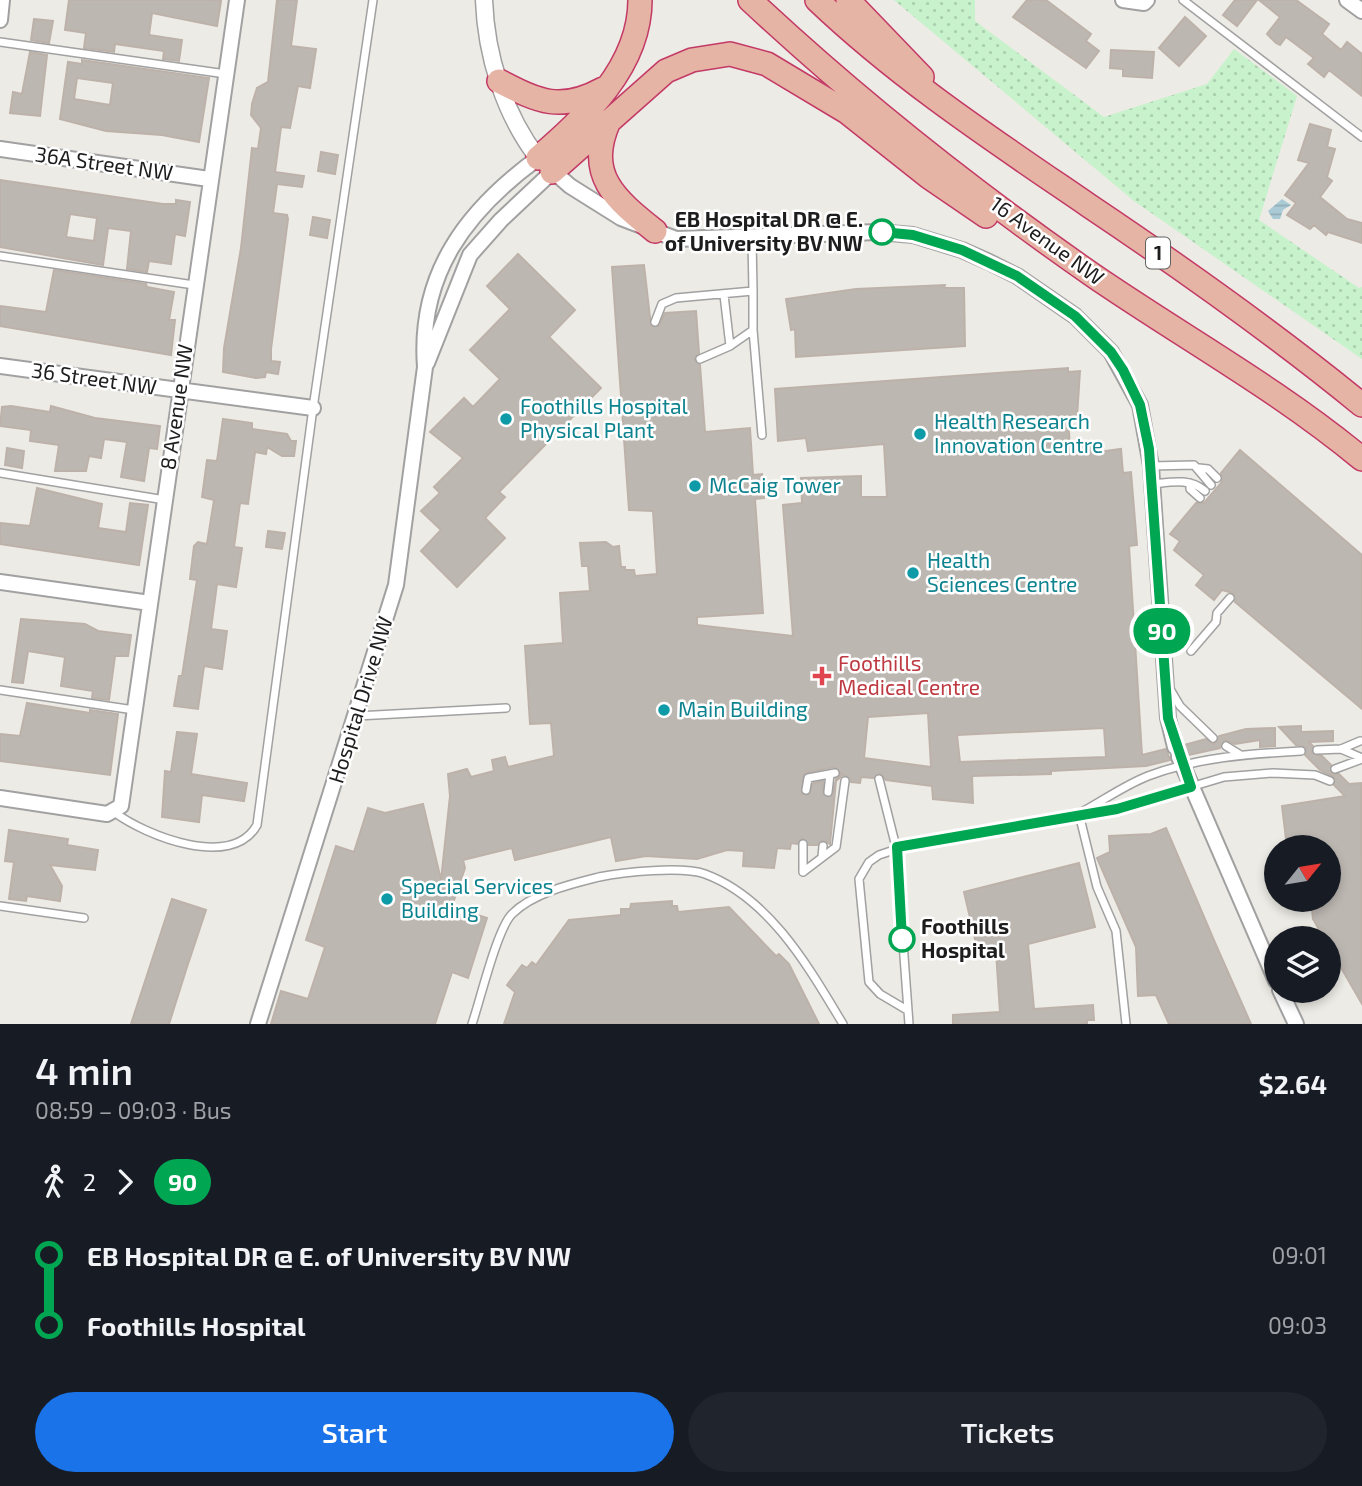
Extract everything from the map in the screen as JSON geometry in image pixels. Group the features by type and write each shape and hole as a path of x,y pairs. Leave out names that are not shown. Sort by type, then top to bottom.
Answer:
{"highway":[{"path":"545,165 609,86 640,23 640,0"},
{"name":"16 Avenue NW","path":"750,0 836,80 968,184 1093,275 1357,453"},
{"name":"1","path":"817,0 870,50 949,108 1282,339 1362,405"},
{"path":"848,0 897,47 949,108"},
{"path":"545,165 612,116 666,71 692,60 730,54 767,64 847,112 929,177 1024,242 1093,275"},
{"path":"499,81 540,100 561,104 609,86"},
{"path":"612,116 598,152 605,180 614,196 655,231"}],"street":[{"path":"0,20 2,0"},
{"name":"8 Avenue NW","path":"114,812 121,806 209,178 237,0"},
{"path":"484,0 485,33 499,81 518,127 545,165 621,218 676,239 752,239 878,232 913,235 962,250 1017,276 1075,316 1111,352 1140,405 1151,466 1168,718 1191,787 1264,954"},
{"path":"1123,0 1144,3 1147,0"},
{"path":"1347,0 1362,11"},
{"name":"36A Street NW","path":"0,149 209,178"},
{"name":"Hospital Drive NW","path":"425,367 470,255 545,165"},
{"name":"Hospital Drive NW","path":"258,1024 396,585 425,367 422,334 429,299 450,250 481,208 508,180 545,165"},
{"name":"36 Street NW","path":"0,366 313,408"},
{"path":"0,582 150,603"},
{"path":"0,798 107,814 114,812"},
{"path":"1286,1003 1296,1024"}],"lane":[{"path":"114,812 159,838 222,848 239,845 250,837 257,825 313,408 373,0"},
{"path":"1183,0 1362,136"},
{"path":"0,42 226,74"},
{"path":"752,239 753,330 762,435"},
{"path":"0,256 194,285"},
{"path":"655,322 662,304 676,298 753,291"},
{"path":"724,295 730,346"},
{"path":"700,359 730,346 753,330"},
{"path":"1151,466 1188,463 1208,469 1217,478"},
{"path":"1153,484 1190,483 1205,491 1199,468"},
{"path":"0,473 165,500"},
{"path":"1191,651 1216,622 1217,614 1230,598"},
{"path":"1166,681 1180,706 1213,738"},
{"path":"0,690 135,710"},
{"path":"356,716 506,708"},
{"path":"1317,750 1341,749 1360,741"},
{"path":"1226,746 1240,755"},
{"path":"1341,749 1362,758"},
{"path":"1079,814 1147,777 1179,756 1301,751"},
{"path":"1335,769 1362,758"},
{"path":"806,790 808,778 832,773 828,792"},
{"path":"907,1010 880,994 869,982 859,884 862,872 869,862 897,847 1117,809 1224,777 1273,773 1319,774 1330,781"},
{"path":"879,779 897,847 909,1024"},
{"path":"803,844 803,872 836,847 845,782"},
{"path":"1079,814 1097,887 1116,931 1126,1024"},
{"path":"821,856 823,846"},
{"path":"472,1024 500,937 510,916 518,909 557,890 609,875 690,871 704,874 740,893 778,928 812,974 843,1024"},
{"path":"0,906 84,918"}],"green space":[{"path":"894,0 975,0 975,21 1104,117 1207,84 1234,49 1297,96 1259,220 1359,288 1362,287 1362,359 1134,201"}],"water":[{"path":"1282,199 1291,205 1283,210 1280,219 1273,219 1268,211"}],"building":[{"path":"69,0 221,1 217,26 152,13 149,35 182,40 179,61 163,59 164,51 115,44 114,52 84,48 86,33 65,30"},
{"path":"277,0 297,0 291,46 316,49 310,88 298,86 290,128 281,127 275,172 304,176 302,187 277,184 273,213 287,215 288,219 271,349 271,361 280,362 278,374 266,372 265,377 256,378 223,372 224,348 241,248 252,148 258,149 261,128 251,115 252,104 257,88 268,82"},
{"path":"1027,0 1046,0 1091,34 1086,41 1099,51 1086,68 1013,17"},
{"path":"1235,0 1257,0 1237,26 1223,15"},
{"path":"1259,0 1296,0 1329,24 1322,34 1341,50 1347,42 1362,54 1362,96 1329,70 1324,77 1308,64 1314,58 1286,37 1280,45 1276,43 1267,34 1280,17"},
{"path":"1185,17 1206,36 1179,66 1159,48"},
{"path":"34,19 53,21 49,43 31,40"},
{"path":"1111,50 1154,52 1152,78 1123,76 1123,69 1110,68"},
{"path":"30,52 47,55 40,116 10,113 13,92 22,94"},
{"path":"82,60 209,78 199,142 162,135 106,131 60,119 68,62 82,64","holes":["77,78 113,83 110,105 74,99"]},
{"path":"1310,124 1331,130 1327,147 1335,149 1327,177 1332,181 1320,197 1347,219 1362,223 1362,243 1328,232 1326,235 1314,225 1310,229 1287,215 1296,203 1285,195 1309,163 1298,160"},
{"path":"321,152 338,155 335,174 318,171"},
{"path":"0,180 163,204 176,204 176,200 190,202 185,236 175,234 171,264 149,261 147,272 127,269 131,231 108,228 103,265 0,247","holes":["70,214 97,218 94,241 66,237"]},
{"path":"313,217 330,220 327,238 310,235"},
{"name":"Foothills Hospital Physical Plant","path":"518,254 575,310 549,337 601,388 499,492 505,497 485,518 505,538 457,587 421,551 441,530 421,511 440,493 434,487 463,458 430,432 464,398 473,407 500,379 470,350 510,309 487,286"},
{"path":"644,265 651,326 659,326 665,313 696,311 699,353 694,359 700,365 705,432 750,428 753,475 762,474 764,498 755,499 763,613 697,617 697,625 793,636 783,505 802,503 801,478 861,476 861,497 887,497 884,444 808,451 806,438 778,441 775,389 1068,368 1068,372 1080,371 1077,417 1068,418 1070,448 1097,446 1098,452 1121,449 1123,473 1131,472 1137,545 1129,546 1142,755 1166,749 1170,760 1146,766 1051,771 1051,774 972,776 973,803 933,799 932,786 886,780 880,773 873,778 861,777 860,783 851,782 849,777 843,775 836,781 830,844 823,840 817,845 809,845 802,838 797,844 791,843 790,849 777,848 774,868 743,866 744,851 727,850 697,859 646,856 616,861 611,837 515,860 512,848 463,860 465,868 450,912 475,920 477,915 487,918 468,978 452,972 435,1024 271,1024 281,991 308,999 325,947 306,940 336,846 354,852 368,808 385,813 423,804 441,880 450,796 448,774 467,769 471,777 494,771 492,760 505,757 508,767 554,756 551,723 530,724 525,646 563,643 560,593 590,591 588,566 582,566 580,543 606,542 613,547 619,546 621,567 625,567 625,570 634,570 635,576 657,574 653,511 629,510 612,267","holes":["928,713 931,767 864,758 868,717","1104,728 1106,757 960,762 957,735","834,767 841,773 836,779 832,796 823,795 823,781 813,783 809,795 802,794 804,773"]},
{"path":"54,270 146,284 147,287 174,292 169,320 175,320 171,355 0,326 0,306 46,312"},
{"path":"945,285 944,288 964,288 965,346 796,357 795,329 791,330 786,299 856,289"},
{"path":"51,406 95,418 160,426 157,449 149,448 144,481 121,477 127,442 104,439 101,458 89,456 86,471 55,471 59,445 30,441 31,430 0,426 2,407 50,412"},
{"path":"223,419 252,423 252,429 287,434 291,441 296,441 294,456 282,456 267,447 266,454 255,452 248,504 240,503 234,547 242,548 236,587 217,584 211,629 227,631 222,669 204,666 198,709 174,706 179,676 182,676 197,580 190,579 194,546 198,542 207,544 214,500 202,497 207,460 217,461"},
{"path":"7,448 24,451 22,468 5,465"},
{"path":"1240,450 1362,555 1362,709 1235,602 1233,593 1222,590 1214,600 1196,585 1204,575 1174,550 1180,541 1170,534 1196,503 1204,503 1222,482 1221,473"},
{"path":"37,488 102,504 98,528 126,532 130,503 148,505 139,565 0,544 0,523 30,526"},
{"path":"268,531 285,533 282,549 266,547"},
{"path":"21,619 85,624 98,631 131,635 128,656 115,656 109,700 92,698 93,691 61,686 65,657 28,651 23,683 12,682"},
{"path":"27,703 90,713 90,710 118,714 110,775 0,761 0,734 20,736"},
{"path":"1301,726 1301,732 1333,731 1333,741 1309,742 1313,746 1312,753 1322,756 1331,765 1332,774 1339,774 1349,784 1361,783 1362,1004 1341,968 1341,926 1317,926 1313,919 1312,912 1341,912 1341,835 1286,835 1282,806 1345,796 1334,785 1334,777 1320,770 1305,755 1306,747 1296,745 1279,727"},
{"path":"1275,728 1275,746 1260,747 1260,740 1235,744 1225,740 1220,748 1189,755 1184,749 1184,745 1206,739 1214,744 1219,736 1246,729"},
{"path":"177,732 197,734 191,774 247,783 244,801 202,795 199,822 162,817 165,771 171,772"},
{"path":"1166,828 1251,1024 1169,1024 1156,995 1138,996 1136,947 1097,858 1110,852 1109,836 1151,834"},
{"path":"9,830 68,839 67,845 98,850 95,870 50,865 62,886 60,901 27,896 26,901 9,899 14,862 5,861"},
{"path":"1079,863 1095,927 1028,944 1034,1009 1093,1005 1094,1020 1087,1020 1087,1024 953,1024 953,1015 1000,1012 996,952 979,956 964,892"},
{"path":"172,899 206,910 169,1024 131,1024"},
{"path":"672,901 672,906 677,906 678,912 729,907 776,956 779,954 789,964 819,1024 504,1024 515,992 507,985 522,965 527,968 532,962 536,965 569,920 621,915 621,909 630,909 631,904"}],"bus line":[{"name":"90","path":"882,232 913,235 962,250 1017,276 1075,316 1111,352 1123,370 1140,405 1149,449 1168,718 1191,787 1117,809 897,847 902,939"}],"place":[{"name":"EB Hospital DR @ E. of University BV NW","path":"882,232"},
{"name":"Foothills Hospital Physical Plant","path":"506,419"},
{"name":"Health Research Innovation Centre","path":"920,434"},
{"name":"McCaig Tower","path":"695,486"},
{"name":"Health Sciences Centre","path":"913,573"},
{"name":"Foothills Medical Centre","path":"822,676"},
{"name":"Main Building","path":"664,710"},
{"name":"Special Services Building","path":"387,899"},
{"name":"Foothills Hospital","path":"902,939"}]}
